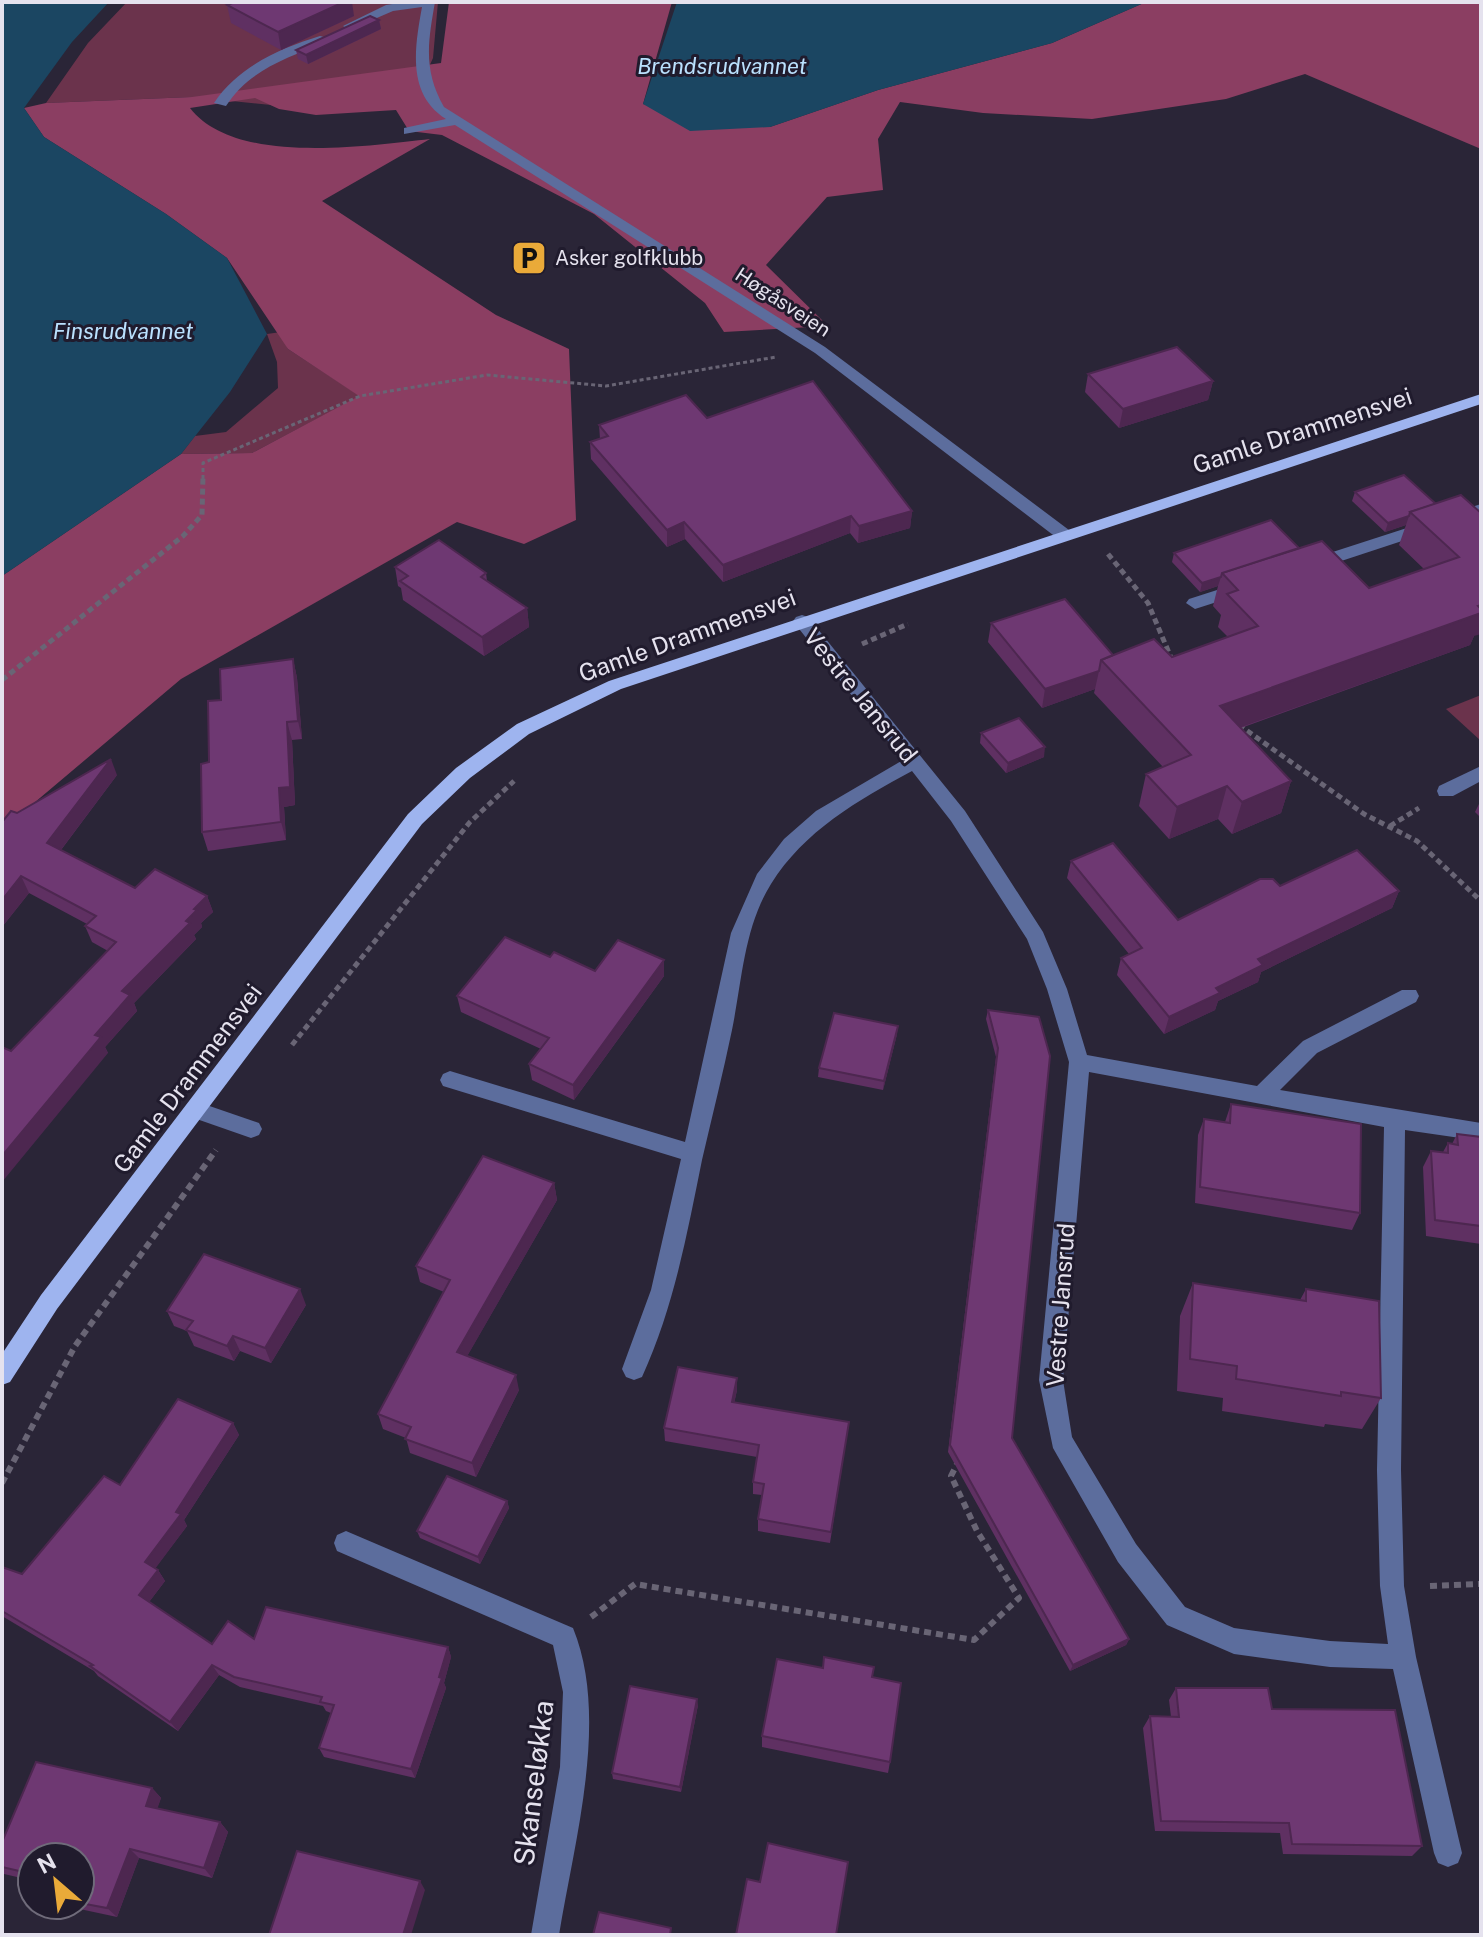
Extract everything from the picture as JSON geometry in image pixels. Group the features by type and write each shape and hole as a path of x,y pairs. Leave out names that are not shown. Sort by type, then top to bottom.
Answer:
{"main road":[{"name":"Gamle Drammensvei","path":"2,1374 49,1302 415,819 463,773 523,729 615,685 1063,534 1481,399"}],"street":[{"path":"221,103 228,89 253,71 390,8 429,2"},
{"name":"Høgåsveien","path":"429,2 420,56 422,82 439,109 820,350 1063,534"},
{"path":"409,131 455,121"},
{"path":"1300,569 1480,510"},
{"path":"1195,603 1255,584"},
{"name":"Vestre Jansrud","path":"802,621 958,816 1036,937 1079,1062 1051,1380 1061,1440 1127,1553 1176,1616 1234,1641 1330,1654 1403,1657"},
{"path":"634,1369 651,1332 726,1009 738,932 755,893 779,858 837,806 914,762"},
{"path":"1446,791 1481,773"},
{"path":"1263,1094 1310,1047 1409,996"},
{"path":"1079,1062 1395,1120 1481,1132"},
{"path":"450,1080 693,1154"},
{"path":"195,1110 242,1126"},
{"path":"1395,1120 1389,1470 1392,1586 1403,1657 1448,1853"},
{"path":"346,1543 564,1637"},
{"name":"Skanseløkka","path":"545,1935 573,1767 576,1692 564,1637"}],"path":[{"path":"2,680 183,536 202,515 203,463 360,396 487,375 606,386 820,350"},
{"path":"1063,534 1110,555 1129,576 1162,623 1174,666"},
{"path":"825,651 860,645"},
{"path":"1234,721 1364,814 1417,841 1481,901"},
{"path":"288,1050 470,822 524,772"},
{"path":"2,1483 35,1412 102,1304 242,1126"},
{"path":"564,1637 635,1584 693,1590 877,1627 974,1640 1019,1598 977,1531 951,1476 960,1458 974,1455"},
{"path":"1392,1586 1481,1584"}],"shaded area":[{"path":"127,2 438,2 433,58 412,105 338,112 192,97 46,103 88,43"},
{"path":"449,2 672,2 643,104 770,127 878,90 1052,43 1146,2 1481,2 1481,149 1305,74 1226,99 1092,119 983,113 900,102 878,139 883,190 827,197 766,265 828,326 724,332 705,303 594,214 442,135 409,131 396,110 316,115 279,109 255,98 190,108 211,126 237,138 269,145 337,148 430,139 322,201 496,315 569,349 576,520 524,544 457,522 181,679 2,830 2,576 181,454 252,453 359,396 288,349 227,258 166,214 44,137 24,108 46,103 192,97 441,63"},
{"path":"281,332 288,349 360,396 252,453 181,454 195,436 226,432 278,388 277,362 267,334"},
{"path":"1481,695 1481,741 1446,709"}],"water":[{"name":"Finsrudvannet","path":"2,2 109,2 72,42 24,108 44,137 166,214 227,258 267,334 230,392 181,454 2,576"},
{"name":"Brendsrudvannet","path":"677,2 1146,2 1052,43 878,90 770,127 690,131 643,104"}],"building":[{"path":"235,2 344,2 278,32 227,5"},
{"path":"370,16 379,20 306,55 296,50"},
{"path":"1177,347 1213,381 1123,409 1088,374"},
{"path":"813,381 912,511 859,526 851,516 723,565 684,522 667,530 590,442 608,436 599,425 686,395 707,418"},
{"path":"1404,475 1436,504 1388,523 1355,492"},
{"path":"1461,495 1481,513 1481,605 1478,606 1481,613 1220,706 1291,781 1242,802 1227,786 1177,807 1146,774 1191,755 1101,660 1154,639 1172,657 1258,626 1227,594 1238,590 1222,573 1322,541 1369,588 1459,557 1410,512"},
{"path":"1271,520 1299,548 1222,573 1221,577 1202,583 1174,553"},
{"path":"439,540 486,573 481,577 527,608 482,637 400,581 408,576 395,567"},
{"path":"1065,599 1113,655 1101,660 1099,671 1045,689 991,623"},
{"path":"293,659 298,721 287,722 290,787 279,788 281,822 202,832 201,764 209,762 208,701 221,700 220,669"},
{"path":"1019,718 1045,747 1008,763 981,733"},
{"path":"111,759 47,843 135,888 155,869 207,896 186,921 190,923 122,991 130,995 95,1035 101,1037 2,1156 2,1047 11,1051 116,942 85,926 96,916 21,876 2,900 2,822 11,811 17,813"},
{"path":"1113,843 1178,920 1260,879 1273,879 1280,886 1357,850 1399,891 1258,959 1263,965 1216,988 1220,993 1169,1017 1121,958 1142,948 1071,861"},
{"path":"505,937 550,957 554,952 595,971 618,940 664,960 573,1085 529,1064 549,1038 457,996"},
{"path":"988,1010 1039,1017 1050,1056 1012,1438 1129,1639 1073,1665 950,1445 998,1048"},
{"path":"834,1013 898,1026 884,1081 819,1068"},
{"path":"1231,1104 1361,1124 1360,1213 1200,1187 1204,1119 1230,1123"},
{"path":"1457,1134 1481,1137 1481,1226 1435,1220 1431,1151 1448,1153 1448,1143 1458,1145"},
{"path":"483,1156 554,1183 457,1352 516,1375 472,1463 405,1439 411,1427 378,1414 450,1280 416,1266"},
{"path":"204,1254 300,1289 265,1348 233,1336 227,1346 186,1330 193,1321 167,1311"},
{"path":"1193,1283 1306,1301 1306,1289 1379,1301 1381,1398 1341,1392 1341,1396 1236,1379 1237,1366 1190,1359"},
{"path":"678,1367 737,1378 732,1402 849,1422 831,1532 758,1519 764,1484 753,1482 759,1445 664,1428"},
{"path":"178,1399 233,1423 176,1512 181,1514 145,1562 158,1570 139,1595 212,1644 228,1621 254,1639 266,1607 448,1647 439,1677 442,1678 411,1769 319,1748 334,1705 320,1702 322,1697 234,1677 212,1665 170,1722 90,1666 93,1665 2,1611 2,1567 22,1574 104,1476 120,1485"},
{"path":"447,1476 507,1501 478,1557 417,1531"},
{"path":"824,1657 874,1667 872,1677 901,1683 890,1762 762,1736 777,1659 823,1668"},
{"path":"630,1686 697,1699 680,1787 612,1773"},
{"path":"1176,1688 1268,1688 1272,1709 1395,1710 1422,1846 1292,1844 1289,1823 1161,1821 1150,1716 1179,1717"},
{"path":"36,1762 152,1788 146,1806 220,1822 204,1868 130,1849 107,1908 96,1906 96,1841 16,1841 16,1870 2,1867 2,1842"},
{"path":"768,1843 848,1862 836,1935 736,1935 747,1879 760,1882"},
{"path":"297,1851 420,1881 403,1935 269,1935"},
{"path":"599,1912 671,1928 670,1935 593,1935"}],"place":[{"name":"Asker golfklubb","path":"529,258"}]}
